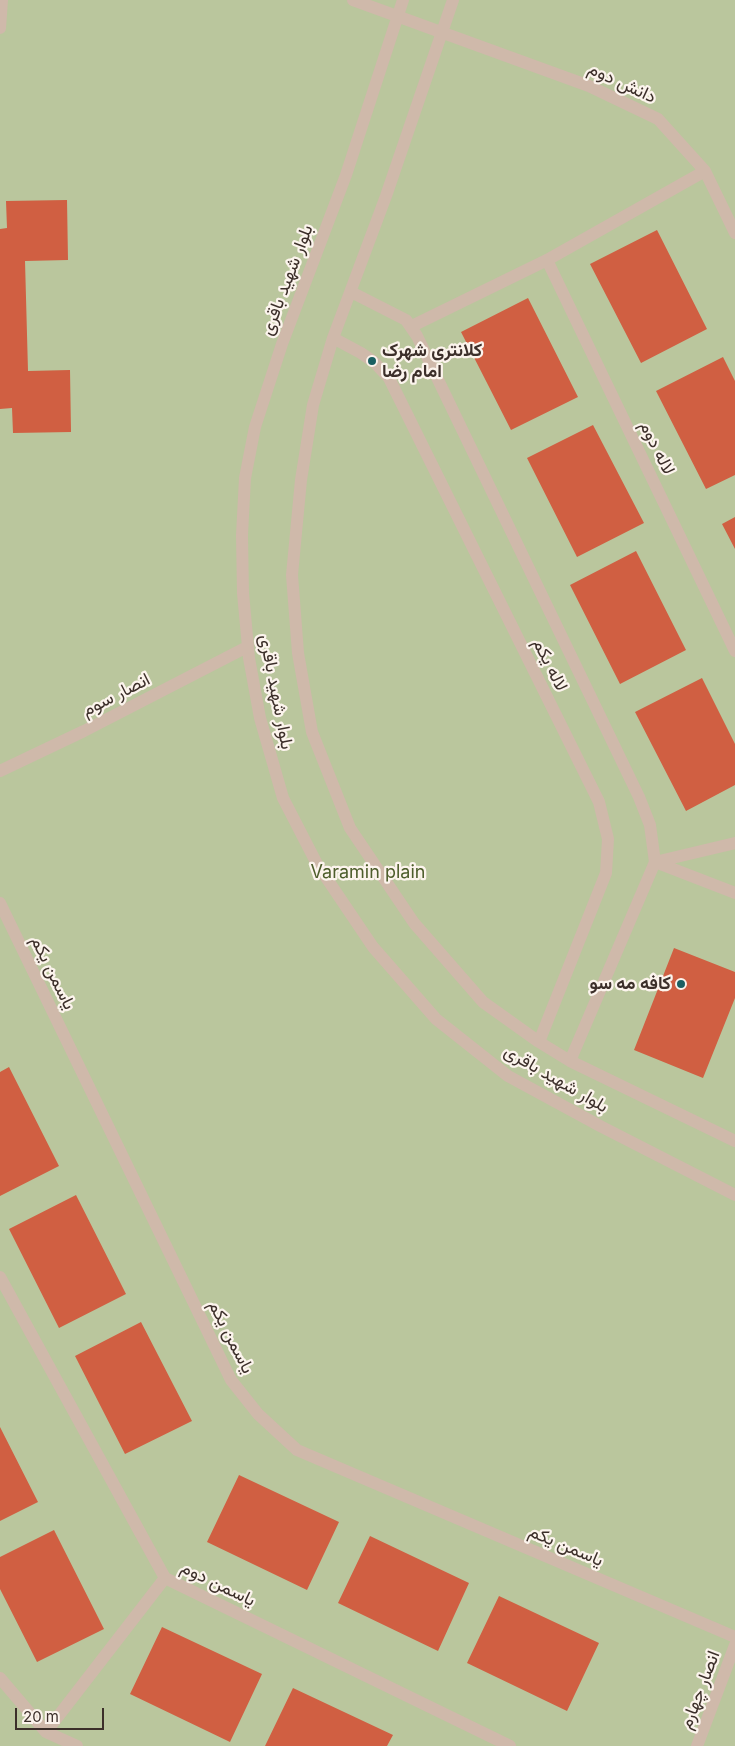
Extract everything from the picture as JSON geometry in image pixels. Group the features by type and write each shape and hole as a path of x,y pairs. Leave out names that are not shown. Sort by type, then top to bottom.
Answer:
{"street":[{"path":"0,28 2,0"},
{"name":"دانش دوم","path":"353,0 589,86 658,119 705,170 735,233"},
{"name":"بلوار شهید باقری","path":"403,0 346,175 282,344 255,427 246,478 242,535 243,593 247,647 260,718 283,798 312,856 373,946 436,1020 508,1076 602,1127 735,1195"},
{"name":"بلوار شهید باقری","path":"453,0 386,196 332,338 313,405 301,480 292,575 298,653 312,732 350,828 414,923 484,1002 570,1061 735,1141"},
{"path":"412,326 548,260 705,170"},
{"name":"لاله دوم","path":"548,260 735,651"},
{"path":"351,292 400,316 412,326 639,796 650,825 655,862 570,1061"},
{"name":"لاله یکم","path":"332,338 374,362 389,378 599,802 608,839 606,873 540,1042"},
{"name":"انصار سوم","path":"0,771 84,731 247,647"},
{"path":"655,862 735,842"},
{"path":"655,862 735,892"},
{"name":"یاسمن یکم","path":"0,903 231,1380 258,1414 297,1450 735,1637"},
{"name":"یاسمن دوم","path":"0,1277 165,1578 510,1746"},
{"path":"46,1732 165,1578"},
{"name":"انصار چهارم","path":"697,1746 735,1646"},
{"path":"0,1678 46,1732 77,1746"}],"green space":[{"name":"Varamin plain","path":"0,0 735,0 735,1746 0,1746"}],"building":[{"path":"67,200 68,260 25,261 28,371 70,370 71,432 13,433 12,408 0,409 0,229 7,228 6,201"},
{"path":"657,230 707,329 641,363 590,264"},
{"path":"528,298 578,397 511,430 461,332"},
{"path":"723,357 735,381 735,475 706,489 656,391"},
{"path":"593,425 644,523 577,557 527,458"},
{"path":"735,517 735,549 722,524"},
{"path":"636,551 686,650 620,684 570,585"},
{"path":"702,678 735,744 735,785 686,811 635,712"},
{"path":"674,948 735,972 735,998 703,1078 634,1050"},
{"path":"9,1067 59,1166 0,1196 0,1072"},
{"path":"76,1195 126,1294 59,1328 9,1229"},
{"path":"141,1322 192,1421 125,1454 75,1356"},
{"path":"0,1427 38,1502 0,1521"},
{"path":"239,1475 339,1522 307,1590 207,1542"},
{"path":"54,1530 104,1629 37,1662 0,1589 0,1557"},
{"path":"370,1536 469,1583 438,1651 338,1603"},
{"path":"499,1596 599,1643 567,1711 467,1663"},
{"path":"162,1627 262,1674 230,1742 130,1694"},
{"path":"293,1688 393,1735 387,1746 265,1746"}],"place":[{"name":"کلانتری شهرک امام رضا","path":"372,361"},
{"name":"کافه مه سو","path":"681,984"}]}
